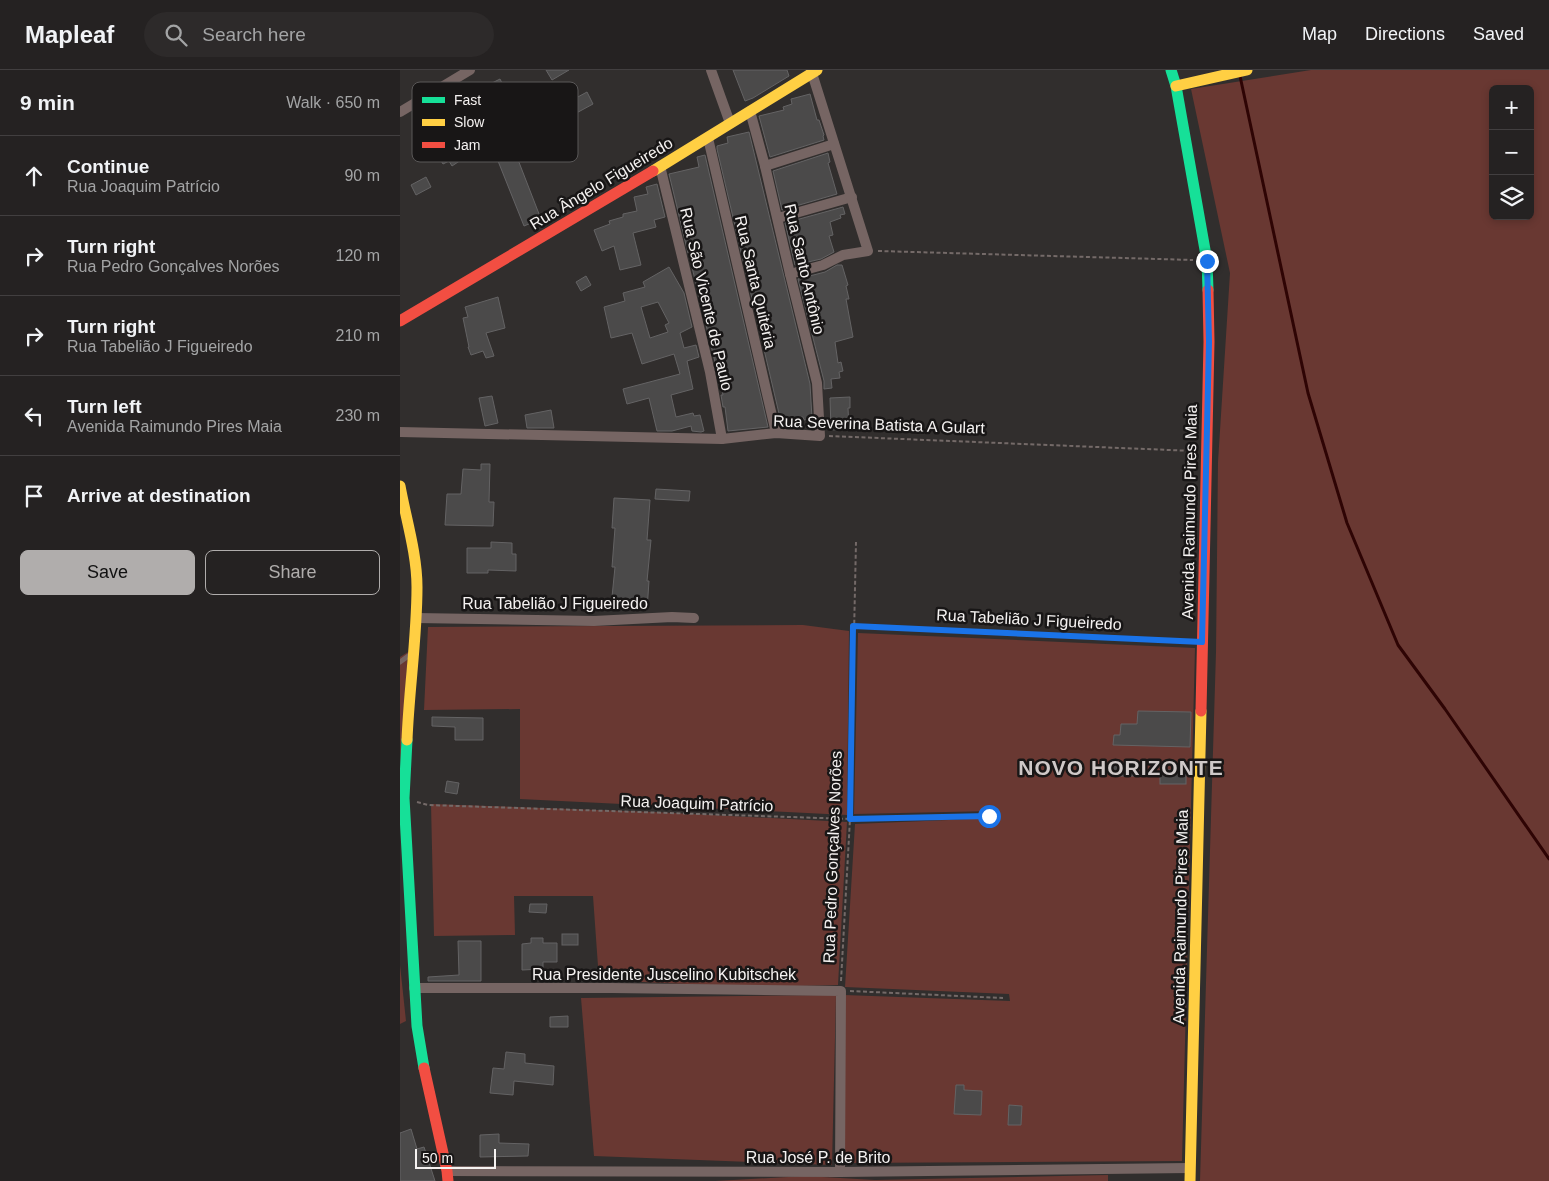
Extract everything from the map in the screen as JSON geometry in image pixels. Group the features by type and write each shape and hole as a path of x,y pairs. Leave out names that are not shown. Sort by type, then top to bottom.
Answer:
{"street":[{"path":"450,82 470,70"},
{"path":"712,70 730,123"},
{"path":"1171,70 1176,86 1254,70"},
{"path":"790,274 823,265 843,255 868,251 813,71"},
{"name":"Rua Ângelo Figueiredo","path":"400,321 708,138 813,71"},
{"name":"Avenida Raimundo Pires Maia","path":"1176,86 1207,261 1209,342 1190,1181"},
{"path":"400,112 412,105"},
{"name":"Rua Santo Antônio","path":"750,110 817,383 820,436"},
{"name":"Rua Santa Quitéria","path":"708,138 776,432"},
{"path":"765,166 834,144"},
{"name":"Rua São Vicente de Paulo","path":"660,166 710,372 722,439"},
{"path":"778,218 852,197"},
{"name":"Rua Severina Batista A Gulart","path":"400,432 722,439 776,432 820,436"},
{"path":"400,486 415,563 416,586 416,618 404,798 414,988 417,1026 425,1074 447,1176"},
{"name":"Rua Tabelião J Figueiredo","path":"416,618 594,621 672,617 694,618"},
{"name":"Rua Presidente Juscelino Kubitschek","path":"414,988 841,991"},
{"path":"840,1172 841,991"},
{"name":"Rua José P. de Brito","path":"447,1176 1190,1168"}],"lane":[{"path":"400,662 413,653"}],"path":[{"path":"868,251 1207,261"},
{"name":"Rua Severina Batista A Gulart","path":"820,436 1206,452"},
{"name":"Rua Pedro Gonçalves Norões","path":"841,991 850,819 856,542"},
{"name":"Rua Tabelião J Figueiredo","path":"853,626 1202,642"},
{"name":"Rua Joaquim Patrício","path":"404,798 428,805 850,819 989,816"},
{"path":"841,991 1003,998"}],"shaded area":[{"path":"1311,70 1549,70 1549,1181 1200,1181 1216,652 1218,462 1230,273 1191,89"},
{"path":"803,625 849,631 847,815 520,799 520,709 424,710 428,627"},
{"path":"858,633 1195,648 1182,1161 841,1163 844,995 1010,1001 1009,994 845,987 855,824 995,818 994,811 854,814"},
{"path":"408,652 400,765 400,657"},
{"path":"431,804 653,812 847,822 838,985 752,987 599,980 593,896 514,896 515,935 434,936"},
{"path":"400,965 406,1021 400,1024"},
{"path":"836,995 832,1165 594,1156 581,998"},
{"path":"1108,1175 1108,1181 715,1181 805,1176 875,1180"}],"building":[{"path":"546,70 569,70 552,80"},
{"path":"733,70 787,70 789,76 745,101"},
{"path":"587,92 593,104 578,112 578,97"},
{"path":"810,94 824,140 770,157 759,116 784,110 783,107 792,104 791,99"},
{"path":"749,132 810,384 812,418 804,420 803,417 781,422 717,149 717,146 728,143 727,137"},
{"path":"828,153 830,162 828,163 837,194 782,210 773,171"},
{"path":"705,155 768,427 728,431 725,407 723,407 721,395 723,395 689,255 694,252 688,253 669,174 699,167 697,157"},
{"path":"450,162 458,162 452,166"},
{"path":"498,162 519,162 541,219 524,226"},
{"path":"426,177 431,187 416,195 411,185"},
{"path":"657,184 665,217 654,220 656,227 633,233 641,265 620,270 614,246 602,251 594,230 610,224 609,221 623,217 623,214 637,211 634,197 648,194 646,187"},
{"path":"843,207 845,214 840,215 841,218 830,222 833,235 829,236 834,252 821,259 795,265 785,223"},
{"path":"837,265 842,265 848,285 846,286 849,299 846,299 853,337 835,342 838,363 841,362 843,371 839,372 840,378 831,379 832,388 824,389 824,381 798,279 825,272"},
{"path":"669,267 684,293 692,327 680,333 684,348 696,345 699,357 687,361 693,389 671,395 676,417 693,413 694,416 700,415 704,431 692,431 691,426 672,431 657,431 649,398 627,404 623,389 680,374 674,354 642,364 632,333 611,338 604,307 625,301 623,293 645,287 643,282","holes":["658,302 669,323 665,325 668,332 650,338 641,307"]},
{"path":"586,276 591,285 581,291 576,282"},
{"path":"498,297 505,328 486,333 494,356 486,358 483,351 471,355 463,318 468,317 465,307"},
{"path":"492,396 498,423 485,426 479,398"},
{"path":"850,397 850,408 848,408 849,429 831,430 830,398"},
{"path":"551,410 554,428 527,428 525,415"},
{"path":"481,464 490,464 489,502 494,502 493,526 445,525 447,494 461,494 463,469 481,470"},
{"path":"656,489 690,491 689,501 655,499"},
{"path":"614,498 650,500 647,540 651,540 647,581 649,581 647,610 611,607 615,567 612,567 615,528 612,528"},
{"path":"491,542 512,543 512,554 516,554 516,571 488,570 488,573 467,573 467,548 491,548"},
{"path":"1138,711 1191,712 1190,747 1113,745 1114,735 1120,735 1121,724 1137,724"},
{"path":"432,717 483,718 483,740 455,740 455,727 432,726"},
{"path":"1113,764 1137,764 1137,776 1113,776"},
{"path":"1160,770 1186,770 1186,784 1160,784"},
{"path":"447,781 459,783 457,794 445,792"},
{"path":"530,904 547,904 546,913 529,912"},
{"path":"562,934 578,934 578,945 562,945"},
{"path":"531,938 543,938 543,943 557,943 557,962 543,962 543,969 522,970 522,944 531,943"},
{"path":"458,941 481,941 481,981 428,981 428,977 459,975"},
{"path":"568,1016 568,1027 550,1027 550,1017"},
{"path":"506,1052 525,1054 525,1063 554,1066 553,1085 514,1081 513,1095 490,1093 493,1068 504,1069"},
{"path":"956,1085 964,1085 964,1090 982,1091 981,1115 954,1114"},
{"path":"1009,1105 1022,1106 1021,1125 1008,1125"},
{"path":"411,1129 417,1149 424,1147 435,1181 400,1181 400,1133"},
{"path":"499,1134 499,1143 529,1144 528,1156 480,1157 480,1135"}],"waterway":[{"path":"1240,76 1308,393 1347,523 1398,645 1445,709 1549,859"}],"traffic: fast":[{"path":"1171,70 1176,86 1207,261 1208,290"},
{"path":"407,740 404,798 417,1026 424,1068"}],"traffic: slow":[{"path":"653,171 817,70"},
{"path":"1176,86 1247,70"},
{"path":"400,486 417,575 416,625 407,740"},
{"path":"1190,1181 1201,711"}],"traffic: jam":[{"path":"400,321 653,171"},
{"path":"1201,711 1209,342 1208,290"},
{"path":"424,1068 448,1181"}],"district":[{"name":"NOVO HORIZONTE","path":"1121,768"}],"route":[{"path":"989,816 850,819 853,626 1202,642 1209,342 1207,261"}]}
